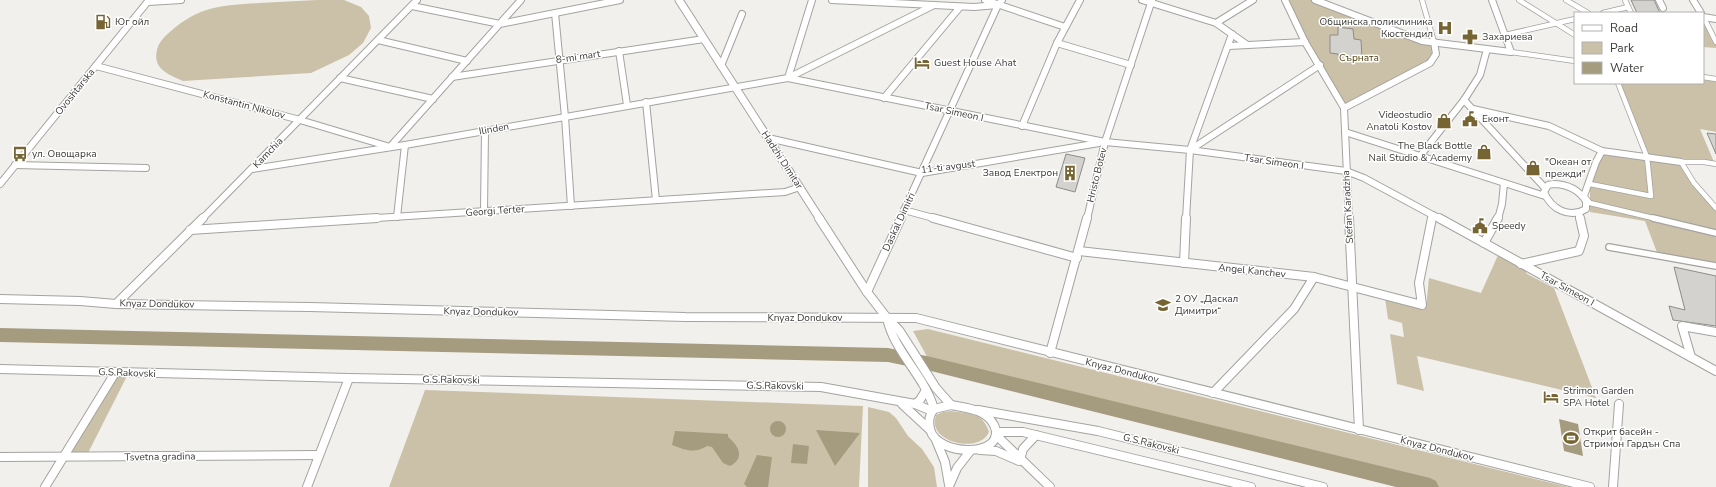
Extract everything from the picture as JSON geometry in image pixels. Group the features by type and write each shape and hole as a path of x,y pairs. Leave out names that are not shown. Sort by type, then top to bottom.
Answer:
{"street":[{"path":"149,1 181,0"},
{"name":"Kamchia","path":"116,304 252,169 417,0"},
{"path":"390,147 521,0"},
{"path":"412,6 500,24 620,0"},
{"name":"Hadzhi Dimitar","path":"679,0 868,292 887,318 899,330 936,388 951,405"},
{"path":"788,78 812,0"},
{"path":"832,0 974,8 1000,2"},
{"path":"985,0 1000,2 1065,27"},
{"path":"1022,126 1057,43 1080,0"},
{"path":"1142,0 1216,23 1246,44"},
{"path":"1216,23 1253,0"},
{"name":"Stefan Karadzha","path":"1284,0 1305,42 1320,65 1344,108 1359,430"},
{"path":"1315,0 1422,41 1574,61"},
{"path":"1344,108 1435,59 1437,52 1422,0"},
{"path":"1492,0 1512,52"},
{"path":"1519,0 1574,34"},
{"path":"1566,0 1586,12"},
{"path":"1625,0 1630,12"},
{"path":"1659,0 1664,10"},
{"path":"1694,0 1701,12"},
{"name":"Ovoshtarska","path":"0,184 149,1"},
{"name":"Daskal Dimitri","path":"868,292 949,111 1000,2"},
{"name":"Hristo Botev","path":"1050,353 1078,255 1105,142 1152,2"},
{"path":"788,78 934,5"},
{"path":"884,98 960,7"},
{"path":"1607,12 1628,7"},
{"path":"555,13 566,117 571,206"},
{"path":"721,66 742,14"},
{"path":"1704,16 1716,20"},
{"path":"1704,18 1716,42"},
{"path":"1505,35 1574,19"},
{"path":"1184,263 1190,150 1229,46 1232,34"},
{"name":"8-mi mart","path":"452,77 704,38"},
{"path":"378,40 467,61"},
{"path":"1229,46 1305,42"},
{"path":"1057,43 1131,64"},
{"path":"1420,156 1464,100 1480,76 1487,49"},
{"path":"619,51 627,105"},
{"path":"1190,150 1320,65"},
{"name":"Konstantin Nikolov","path":"96,66 300,120 390,147"},
{"path":"1704,77 1716,79"},
{"path":"340,78 433,99"},
{"name":"Ilinden","path":"252,169 405,145 788,78"},
{"name":"Tsar Simeon I","path":"788,78 1105,142 1190,150 1346,171 1364,178 1433,215 1716,371"},
{"path":"1590,184 1651,196 1647,157 1618,84"},
{"path":"1464,100 1545,188 1545,196 1548,201 1558,209 1578,213 1586,209 1588,205 1584,196"},
{"path":"646,102 656,200"},
{"path":"1473,109 1549,126 1602,151 1681,162 1704,162 1716,164"},
{"path":"484,211 485,130"},
{"path":"1345,132 1545,196"},
{"name":"11-ti avgust","path":"768,138 922,173 1105,142"},
{"path":"397,217 405,145"},
{"path":"1584,196 1590,184 1594,161 1602,151"},
{"path":"1681,162 1694,184 1716,208"},
{"path":"15,165 146,168"},
{"path":"1484,243 1497,222 1502,204 1504,183"},
{"path":"1545,188 1553,184 1559,184 1572,188 1584,196 1590,203 1716,233"},
{"name":"Georgi Terter","path":"190,230 784,192 800,187"},
{"name":"Angel Kanchev","path":"904,210 1078,255 1184,263 1314,277 1422,305 1419,283 1433,215"},
{"path":"1521,264 1579,251 1584,242 1584,230 1578,213"},
{"path":"1609,247 1716,266"},
{"path":"1213,393 1294,309 1314,277"},
{"name":"Knyaz Dondukov","path":"0,299 80,301 116,304 685,317 916,318 1050,353 1590,487"},
{"name":"Hadzhi Dimitar","path":"887,318 890,332 934,402 933,410"},
{"path":"1691,357 1682,326 1716,332"},
{"name":"G.S.Rakovski","path":"0,369 115,373 821,387 915,404 933,410"},
{"path":"45,487 115,373"},
{"path":"307,487 349,378"},
{"path":"915,404 920,400 926,390"},
{"path":"900,402 929,429"},
{"path":"1613,487 1619,404"},
{"path":"949,486 948,470 942,452 930,432 928,422 933,410 951,405 978,410 991,419 996,434 1050,487"},
{"name":"G.S.Rakovski","path":"978,410 1098,431 1323,487"},
{"name":"G.S.Rakovski","path":"996,434 1023,432 1251,487"},
{"path":"949,486 957,468 975,450 991,442 996,434"},
{"path":"1023,462 1023,449 1036,435"},
{"path":"936,440 954,448 975,450 990,449 1001,452 1023,462"},
{"name":"Tsvetna gradina","path":"0,457 62,458 319,455"}],"green space":[{"path":"317,0 344,0 361,7 369,16 371,28 363,43 349,55 311,73 183,81 168,74 157,62 156,57 158,47 164,37 192,16 212,8 234,5"},
{"name":"Сърната","path":"1285,0 1315,0 1434,42 1435,59 1344,108"},
{"path":"1704,20 1716,42 1716,48 1704,47"},
{"path":"1704,80 1716,81 1716,132 1700,129 1714,162 1649,155 1620,84 1704,84"},
{"path":"1602,151 1681,162 1694,183 1716,206 1716,265 1658,255 1645,221 1590,212 1590,184"},
{"path":"1499,253 1524,268 1527,274 1554,288 1596,398 1417,356 1424,391 1397,384 1390,334 1404,337 1402,323 1388,319 1385,298 1426,308 1429,278 1481,293"},
{"path":"928,329 1568,487 1430,487 931,364 913,331"},
{"path":"116,375 127,376 87,455 70,455"},
{"path":"425,390 863,406 859,487 389,487"},
{"path":"868,407 889,412 896,418 908,436 922,449 934,467 937,487 868,487"},
{"path":"951,411 979,417 986,425 989,432 978,442 961,444 953,442 940,434 935,423 936,415"}],"water":[{"name":"Открит басейн - Стримон Гардън Спа","path":"1559,419 1578,424 1583,456 1564,451"},
{"path":"778,421 785,426 786,429 781,436 778,437 771,432 770,429 775,422"},
{"path":"816,430 860,433 835,466"},
{"path":"675,431 728,434 728,437 735,444 739,452 738,459 730,466 723,463 712,447 707,446 694,451 672,445"},
{"path":"793,444 809,446 807,464 791,463"},
{"path":"757,455 772,457 768,487 747,487 744,484"}],"building":[{"path":"1631,0 1654,0 1660,12 1637,12"},
{"path":"1338,27 1353,29 1354,39 1361,40 1362,58 1353,56 1353,63 1339,60 1338,54 1330,53 1330,35 1338,35"},
{"path":"1707,133 1716,134 1716,154"},
{"name":"Завод Електрон","path":"1066,154 1085,158 1075,192 1056,187"},
{"path":"1674,267 1716,276 1716,326 1673,320 1669,306 1685,310"}],"waterway":[{"path":"0,335 888,355 931,364 1430,487"}],"place":[{"name":"Юг ойл","path":"103,22"},
{"name":"Общинска поликлиника Кюстендил","path":"1445,28"},
{"name":"Захариева","path":"1470,37"},
{"name":"Guest House Ahat","path":"922,63"},
{"name":"Еконт","path":"1470,119"},
{"name":"Videostudio Anatoli Kostov","path":"1444,121"},
{"name":"The Black Bottle Nail Studio & Academy","path":"1484,152"},
{"name":"ул. Овощарка","path":"20,154"},
{"name":"\"Океан от прежди\"","path":"1533,168"},
{"name":"Завод Електрон","path":"1070,173"},
{"name":"Speedy","path":"1480,226"},
{"name":"2 ОУ „Даскал Димитри“","path":"1163,305"},
{"name":"Strimon Garden SPA Hotel","path":"1551,397"},
{"name":"Открит басейн - Стримон Гардън Спа","path":"1571,438"}]}
